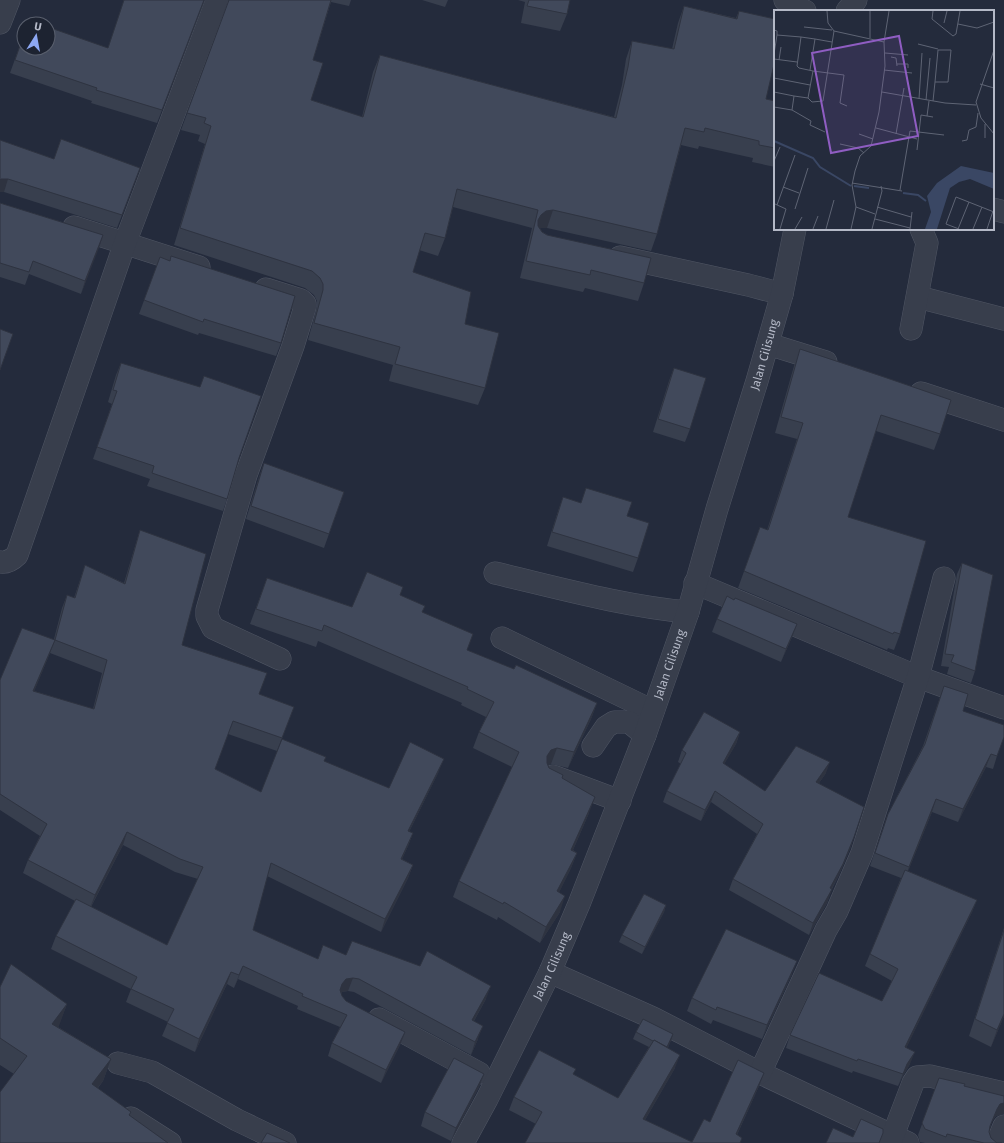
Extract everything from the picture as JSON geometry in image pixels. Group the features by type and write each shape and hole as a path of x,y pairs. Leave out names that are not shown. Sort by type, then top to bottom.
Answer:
{"street":[{"path":"0,24 9,0"},
{"path":"0,562 5,563 10,561 17,555 125,243 217,0"},
{"path":"785,0 803,10"},
{"path":"848,10 856,0"},
{"path":"994,209 1004,212"},
{"path":"59,222 215,272"},
{"name":"Jalan Cilisung","path":"463,1143 550,972 620,801 645,735 688,612 695,583 768,344 782,294 795,230"},
{"path":"911,329 927,243 921,230"},
{"path":"604,253 782,294"},
{"path":"245,282 301,300 305,304 305,307 293,346 246,475 207,610 207,616 213,628 280,659"},
{"path":"918,296 1004,318"},
{"path":"768,344 843,368"},
{"path":"903,387 1004,420"},
{"path":"496,573 579,593 665,610 688,612"},
{"path":"760,1073 826,930 840,905 862,853 918,677 944,578"},
{"path":"695,583 918,677 1004,708"},
{"path":"502,638 653,711"},
{"path":"593,746 606,727 614,722 629,722 645,735"},
{"path":"553,776 620,801"},
{"path":"550,972 653,1018 760,1073 897,1140 913,1083 917,1077 930,1076 1004,1093"},
{"path":"362,1010 495,1082"},
{"path":"118,1063 152,1072 238,1120 285,1143"},
{"path":"131,1118 170,1143"},
{"path":"997,1143 1004,1126"}],"building":[{"path":"124,0 204,0 162,110 96,90 97,88 15,60 16,56 56,56 56,30 108,48"},
{"path":"229,0 331,0 313,60 323,63 311,100 363,117 380,55 616,118 628,67 632,41 674,49 684,6 737,19 739,11 774,19 774,64 766,99 774,101 774,148 759,145 759,141 705,128 704,132 685,128 657,234 553,210 546,211 538,220 538,226 542,232 547,235 651,258 644,283 591,270 590,275 526,261 538,210 457,189 445,238 425,233 413,272 471,292 465,324 499,333 485,388 395,364 400,347 314,323 323,290 323,284 320,278 312,271 180,228 211,126 204,123 206,118 187,113"},
{"path":"529,0 570,0 567,14 527,6"},
{"path":"61,139 140,168 122,215 8,179 0,180 0,140 54,159"},
{"path":"0,203 103,235 85,281 33,261 29,272 0,263"},
{"path":"171,256 295,296 281,343 204,319 203,322 144,300 160,257 170,261"},
{"path":"0,329 13,334 0,370"},
{"path":"800,349 951,400 940,434 881,415 848,517 926,541 900,634 894,632 893,634 744,571 760,527 768,530 803,423 781,417"},
{"path":"121,363 200,387 204,376 261,396 239,458 227,499 152,473 154,466 97,447 117,391 113,390"},
{"path":"674,368 706,378 690,429 658,419"},
{"path":"264,463 344,492 329,534 251,506"},
{"path":"586,488 632,502 627,516 649,523 638,558 552,532 563,497 581,503"},
{"path":"140,530 206,554 182,645 267,673 259,694 294,707 282,738 233,721 215,769 261,792 282,739 326,757 324,761 389,788 410,742 444,759 408,831 413,833 401,859 413,865 385,919 271,863 253,930 318,959 323,945 346,955 352,941 420,966 427,951 491,986 472,1020 483,1026 475,1042 359,979 346,979 340,990 346,1001 405,1032 386,1070 332,1043 347,1015 302,996 303,994 243,966 239,975 231,972 199,1039 167,1023 174,1009 131,989 137,977 56,936 76,899 167,945 203,867 180,859 127,832 95,895 28,860 47,824 0,794 0,680 22,628 55,640 67,595 75,598 85,565 125,584","holes":["55,640 107,660 94,709 33,691"]},
{"path":"962,563 993,575 975,671 951,662 954,655 945,654"},
{"path":"367,572 403,587 400,595 425,606 422,612 473,634 467,650 514,669 516,665 597,703 574,752 557,748 551,750 547,756 549,768 563,775 562,778 595,797 571,850 577,853 557,891 565,896 546,927 504,902 503,904 459,881 519,752 479,732 494,702 467,689 468,687 324,625 322,631 256,609 267,578 352,607"},
{"path":"727,596 797,624 786,649 717,619"},
{"path":"944,686 968,694 963,711 1004,725 1004,737 997,756 991,754 963,809 936,799 909,867 875,853 888,814 925,744"},
{"path":"704,712 740,732 723,763 765,791 796,746 830,762 816,782 864,807 843,864 830,888 832,889 831,891 813,923 733,879 763,824 715,791 705,810 667,791 686,753 682,750"},
{"path":"905,870 977,900 905,1047 915,1052 907,1064 903,1074 858,1059 857,1061 790,1035 819,973 882,1001 898,969 870,954"},
{"path":"644,894 666,905 645,947 622,935"},
{"path":"726,929 797,961 767,1025 717,1007 716,1010 692,998"},
{"path":"1004,930 1004,1014 997,1030 975,1019"},
{"path":"11,964 67,1004 52,1024 111,1059 92,1084 131,1112 129,1115 168,1143 0,1143 0,1092 27,1056 0,1038 0,987"},
{"path":"643,1019 673,1034 667,1047 636,1032"},
{"path":"654,1040 680,1055 643,1119 692,1142 704,1119 710,1122 738,1060 764,1073 736,1134 742,1138 740,1143 525,1143 542,1112 514,1097 539,1050 576,1069 573,1074 618,1098"},
{"path":"454,1058 484,1074 456,1128 425,1112"},
{"path":"939,1078 1004,1096 1004,1103 1000,1104 997,1109 989,1132 991,1138 997,1143 984,1143 947,1134 946,1137 925,1129 922,1123"},
{"path":"861,1119 883,1129 879,1143 826,1143 833,1128 853,1137"},
{"path":"267,1133 290,1143 261,1143"}]}
